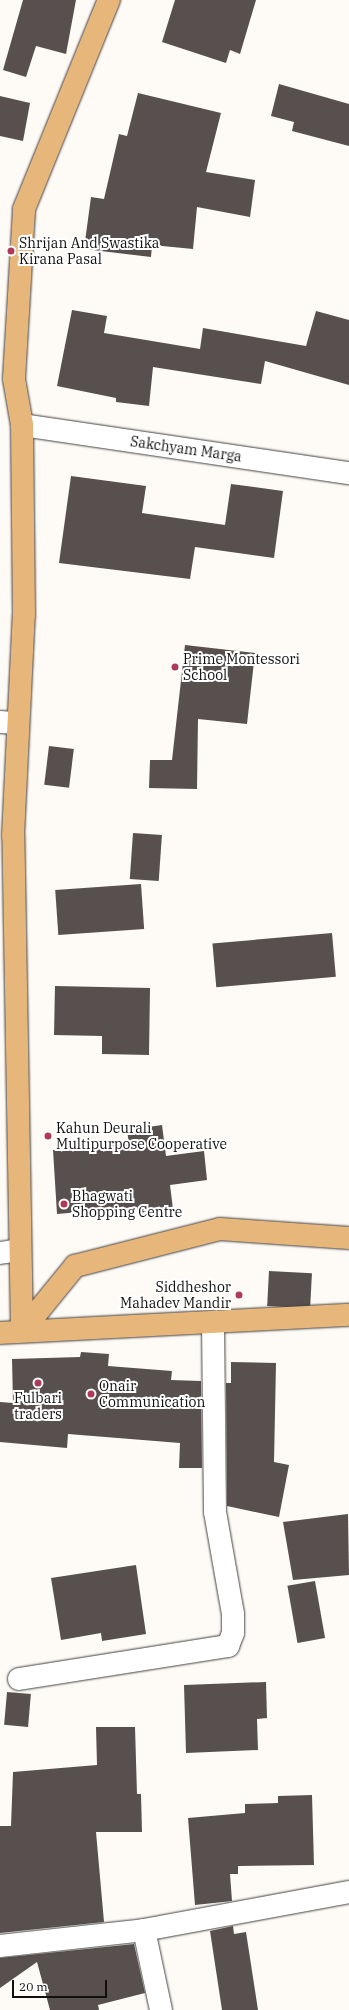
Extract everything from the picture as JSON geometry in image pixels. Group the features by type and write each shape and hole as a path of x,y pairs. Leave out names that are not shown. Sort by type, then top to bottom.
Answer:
{"main road":[{"path":"22,1331 10,1252 13,836 8,722 24,615 22,425 14,379 24,210 109,0"},
{"path":"22,1331 75,1266 220,1228 349,1238"},
{"path":"0,1333 349,1315"}],"street":[{"name":"Sakchyam Marga","path":"22,425 349,473"},
{"path":"19,1679 228,1646 233,1634 232,1614 215,1512 213,1323"},
{"path":"0,1946 144,1930 349,1892"},
{"path":"144,1930 161,2010"}],"building":[{"path":"23,0 76,0 66,54 36,46 26,77 3,70"},
{"path":"175,0 256,0 240,54 230,50 226,63 162,42"},
{"path":"279,84 349,104 349,146 292,131 294,122 271,116"},
{"path":"138,93 221,113 206,172 255,180 250,217 197,207 193,249 152,245 151,257 84,249 91,197 104,199 119,134 127,136"},
{"path":"0,96 30,103 23,141 0,136"},
{"path":"72,310 107,316 104,333 200,349 203,328 306,346 316,311 349,320 349,385 265,361 261,384 153,367 149,406 116,402 116,398 57,386"},
{"path":"71,476 146,486 142,513 225,525 231,484 283,491 274,558 195,547 190,579 59,563"},
{"path":"185,645 255,653 247,724 198,719 197,789 149,788 150,760 172,760"},
{"path":"49,746 74,749 69,788 44,785"},
{"path":"133,833 162,835 159,881 130,879"},
{"path":"141,884 144,929 58,935 55,890"},
{"path":"332,933 336,977 216,987 212,943"},
{"path":"55,986 150,988 149,1055 102,1054 102,1036 54,1035"},
{"path":"162,1125 166,1156 204,1151 207,1180 170,1185 173,1209 138,1213 137,1207 57,1214 53,1150 129,1144 127,1130"},
{"path":"269,1271 312,1273 310,1308 267,1306"},
{"path":"81,1352 109,1354 108,1366 172,1371 171,1380 201,1381 202,1468 179,1468 180,1443 68,1434 67,1448 0,1442 0,1402 13,1403 12,1359 80,1357"},
{"path":"231,1362 276,1363 274,1462 289,1465 279,1517 227,1506 226,1383 231,1383"},
{"path":"348,1514 349,1575 293,1580 283,1522"},
{"path":"136,1565 146,1634 102,1641 101,1633 61,1640 51,1578"},
{"path":"315,1581 325,1638 297,1643 287,1586"},
{"path":"266,1682 267,1718 257,1719 258,1750 186,1753 184,1685"},
{"path":"7,1692 31,1694 28,1727 4,1725"},
{"path":"96,1727 135,1727 137,1794 141,1794 142,1832 96,1832 104,1922 0,1933 0,1826 11,1826 13,1772 97,1765"},
{"path":"312,1795 314,1865 238,1866 238,1874 230,1874 232,1901 195,1905 188,1818 245,1813 245,1804 278,1803 278,1796"},
{"path":"233,1926 234,1934 246,1932 258,2010 222,2010 210,1931"},
{"path":"134,1944 145,1993 98,2005 99,2010 50,2010 37,1962 0,1988 0,1958"}],"place":[{"name":"Shrijan And Swastika Kirana Pasal","path":"11,251"},
{"name":"Prime Montessori School","path":"175,667"},
{"name":"Kahun Deurali Multipurpose Cooperative","path":"48,1136"},
{"name":"Bhagwati Shopping Centre","path":"64,1204"},
{"name":"Siddheshor Mahadev Mandir","path":"239,1295"},
{"name":"Fulbari traders","path":"38,1383"},
{"name":"Onair Communication","path":"91,1394"}]}
